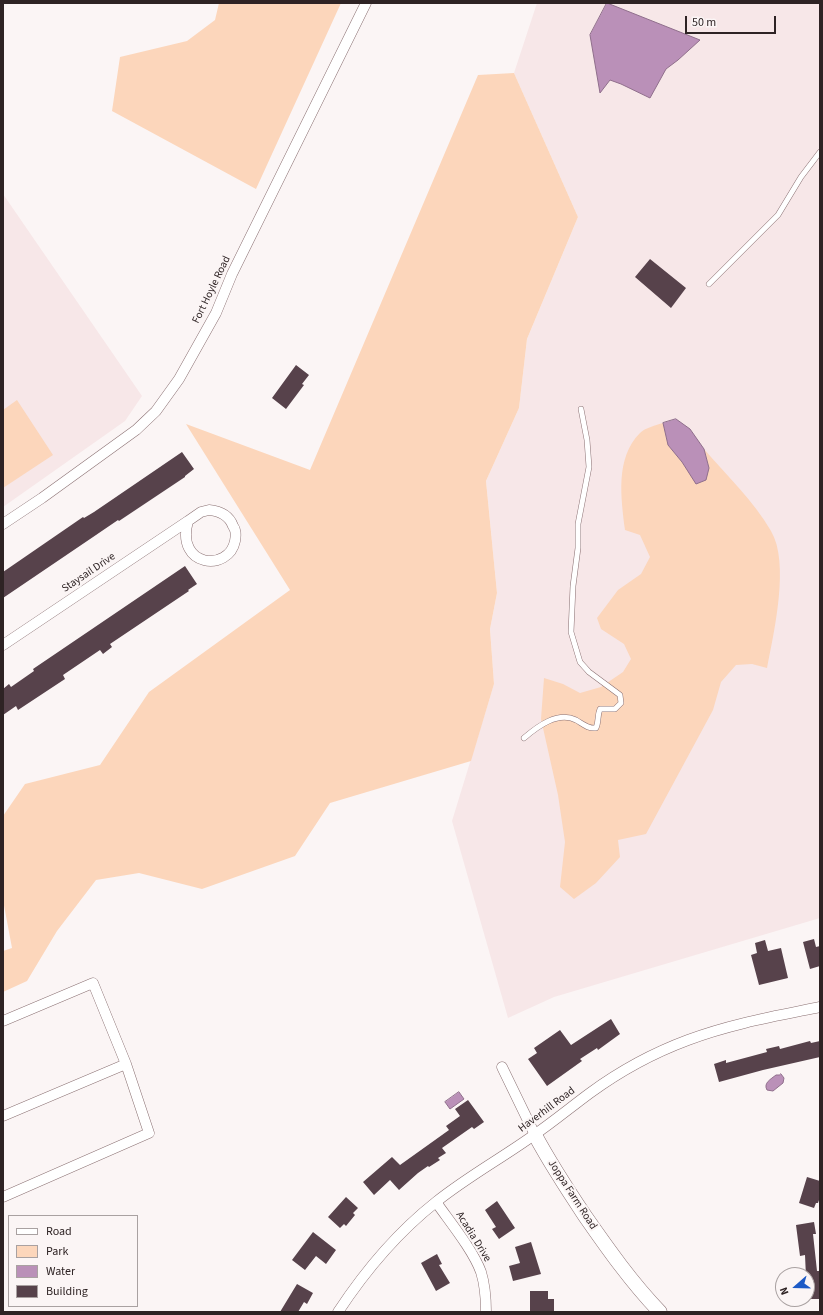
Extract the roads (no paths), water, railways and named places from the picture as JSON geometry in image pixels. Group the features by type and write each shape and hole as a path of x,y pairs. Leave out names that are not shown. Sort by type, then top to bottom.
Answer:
{"street":[{"name":"Fort Hoyle Road","path":"3,524 42,498 136,430 156,410 179,379 216,313 232,274 366,3"},
{"name":"Staysail Drive","path":"3,645 201,512 209,510 217,511 230,520 235,532 234,544 230,552 224,557 207,561 192,553 187,546 185,538 188,521"},
{"path":"3,1021 93,983 126,1064 149,1133 3,1197"},
{"name":"Haverhill Road","path":"338,1312 360,1280 377,1260 414,1221 436,1202 478,1172 535,1135 590,1093 627,1069 657,1053 688,1040 718,1030 820,1007"},
{"path":"3,1116 126,1064"},
{"name":"Joppa Farm Road","path":"502,1067 547,1158 603,1242 660,1312"},
{"name":"Acadia Drive","path":"436,1202 473,1255 481,1271 486,1299 486,1312"}],"lane":[{"path":"708,284 778,215 801,177 820,152"},
{"path":"524,738 533,730 558,717 570,717 591,728 596,728 600,709 614,709 621,704 620,695 589,672 580,662 571,632 573,586 578,548 578,524 589,467 587,440 581,409"}],"water":[{"path":"607,3 700,40 666,69 650,98 610,80 600,93 590,35"},
{"path":"676,419 690,429 704,449 709,468 706,480 696,484 682,462 668,445 663,423"},
{"path":"781,1074 784,1078 783,1083 773,1091 767,1090 766,1085 768,1081 776,1075"},
{"path":"459,1092 464,1099 450,1109 445,1102"}]}
